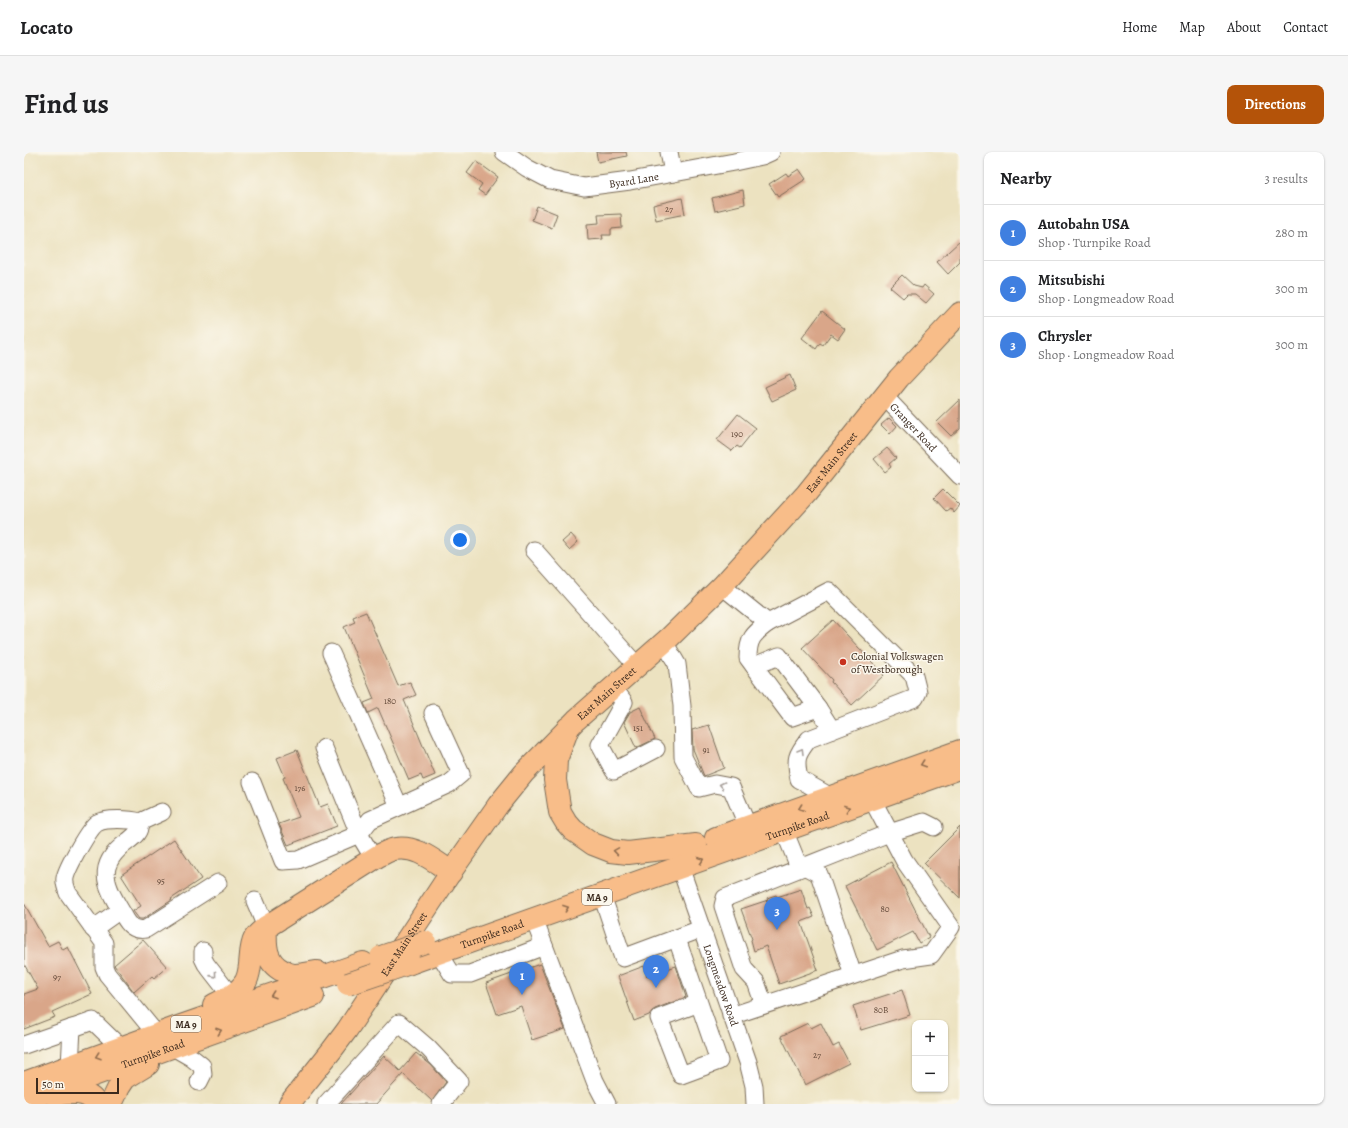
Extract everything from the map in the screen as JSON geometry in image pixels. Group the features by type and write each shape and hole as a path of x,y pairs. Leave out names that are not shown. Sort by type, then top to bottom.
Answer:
{"highway":[{"path":"568,728 556,760 555,780 560,812 573,830 593,844 616,852 628,853 696,846"},
{"name":"Turnpike Road","path":"354,972 410,963 432,947 696,846 960,751"},
{"name":"Turnpike Road","path":"26,1093 168,1039 354,972 432,947 534,919 960,768"},
{"path":"111,1104 125,1078 158,1058 168,1039 239,990 245,981 249,970 252,946 255,937 266,927 374,858 393,849 405,848 417,851 426,855 451,872"},
{"path":"266,927 265,946 268,957 274,966 285,972 294,975 354,972"},
{"name":"Turnpike Road","path":"26,1093 70,1066 121,1048 168,1039"},
{"path":"26,1093 79,1092 87,1096 96,1104"}],"main road":[{"name":"East Main Street","path":"289,1104 347,1030 451,872 520,778 568,728 664,642 722,586 806,494 884,396 932,341 960,313"}],"street":[{"name":"Byard Lane","path":"504,152 527,168 550,180 584,187 630,181 749,159 771,152"},
{"path":"669,152 674,173"},
{"name":"Granger Road","path":"884,396 960,476"},
{"path":"534,550 637,666"},
{"path":"722,586 768,623"},
{"path":"818,708 792,717 748,658 749,643 754,634 768,623 828,591 914,676 918,692 915,698 809,739 801,749 796,759 798,779 831,797"},
{"path":"664,642 677,664 682,706 684,757 699,788 716,784 731,787 748,827"},
{"path":"331,652 399,806"},
{"path":"754,666 779,656 818,708 832,730"},
{"path":"613,687 624,702 600,745 614,771 656,749"},
{"path":"252,782 283,861 298,860 359,834 370,820 449,784 461,774 433,713"},
{"path":"324,748 359,834 374,858"},
{"path":"731,1016 902,959 931,955 951,927 904,860 872,799"},
{"path":"162,812 140,822 125,819 103,821 97,824 91,829 67,873 65,886 68,893 104,943 104,967 107,974 168,1039 202,1066 203,1074 199,1082"},
{"path":"140,822 140,828 137,834 121,846 111,857 106,876 107,885 127,922 132,927 137,929 146,929 218,883"},
{"path":"764,1004 756,982 744,969 723,906 725,898 890,833 924,822 934,827"},
{"path":"784,830 797,862 819,874 853,975"},
{"name":"Longmeadow Road","path":"680,867 748,1062 754,1086 754,1104"},
{"path":"602,895 623,958 701,929"},
{"path":"255,901 266,927"},
{"path":"93,929 120,910"},
{"path":"534,919 595,1081 607,1104"},
{"path":"677,939 699,1003"},
{"path":"432,947 452,974 470,974 544,946"},
{"path":"203,951 203,958 206,964 231,996"},
{"path":"686,964 710,955"},
{"path":"24,1045 93,1021 121,1048"},
{"path":"326,1104 399,1023 428,1048 459,1081 441,1104"},
{"path":"70,1066 72,1028"}],"building":[{"path":"596,152 626,152 627,156 598,162"},
{"path":"476,161 498,177 485,195 478,190 482,184 467,173"},
{"path":"799,169 806,179 778,197 769,184 786,173 788,176"},
{"path":"743,190 745,204 715,211 712,198"},
{"path":"682,198 685,214 656,220 653,205"},
{"path":"537,206 557,214 552,228 532,220"},
{"path":"621,214 622,228 611,229 611,235 602,235 603,239 588,240 587,224 599,223 598,215"},
{"path":"960,241 960,262 948,274 937,262"},
{"path":"902,275 914,286 922,288 924,285 934,294 926,303 915,294 907,294 903,298 890,287"},
{"path":"822,311 845,329 838,339 831,334 823,345 820,343 816,349 802,338"},
{"path":"790,375 796,390 772,401 765,387"},
{"path":"960,400 960,428 951,436 937,422"},
{"path":"738,414 756,428 740,448 737,446 732,451 717,440"},
{"path":"889,418 897,426 890,434 881,425"},
{"path":"887,448 896,458 889,464 891,467 885,472 874,459"},
{"path":"943,489 960,506 954,513 950,508 946,511 934,498"},
{"path":"571,534 578,542 569,550 562,542"},
{"path":"366,612 398,686 410,682 416,695 404,700 435,775 423,780 421,775 409,780 378,708 368,713 364,703 374,699 344,627 355,622 353,617"},
{"name":"Colonial Volkswagen of Westborough","path":"833,620 884,675 852,705 831,682 832,680 802,648"},
{"path":"640,707 655,739 636,748 624,722 630,712"},
{"path":"709,725 724,768 704,776 693,749 692,730"},
{"path":"297,750 320,807 328,804 337,826 288,845 279,824 299,817 283,778 285,777 277,758"},
{"path":"960,827 960,898 924,863"},
{"path":"174,839 201,879 143,919 139,919 133,911 141,906 121,875"},
{"path":"891,862 929,937 919,943 913,932 877,950 845,886"},
{"path":"801,889 808,909 810,908 814,917 801,922 818,970 779,984 766,946 754,951 752,939 741,909 768,900 767,898 776,895 777,897"},
{"path":"24,903 48,946 58,941 63,950 68,947 92,994 52,1012 55,1017 24,1029 24,994 38,989 24,964"},
{"path":"143,940 167,967 154,978 152,976 134,992 114,965"},
{"path":"540,964 565,1029 532,1040 521,1006 497,1014 486,983"},
{"path":"644,966 647,976 676,966 686,997 655,1009 649,1015 634,1021 618,976"},
{"path":"902,990 910,1015 861,1030 853,1006"},
{"path":"808,1023 811,1028 821,1023 833,1047 839,1044 849,1063 805,1085 781,1036"},
{"path":"416,1053 431,1065 446,1082 432,1101 403,1074 376,1104 341,1104 384,1056 400,1071"}],"place":[{"name":"Colonial Volkswagen of Westborough","path":"843,662"},
{"name":"Chrysler","path":"777,930"},
{"name":"Mitsubishi","path":"656,988"},
{"name":"Autobahn USA","path":"522,995"}]}
